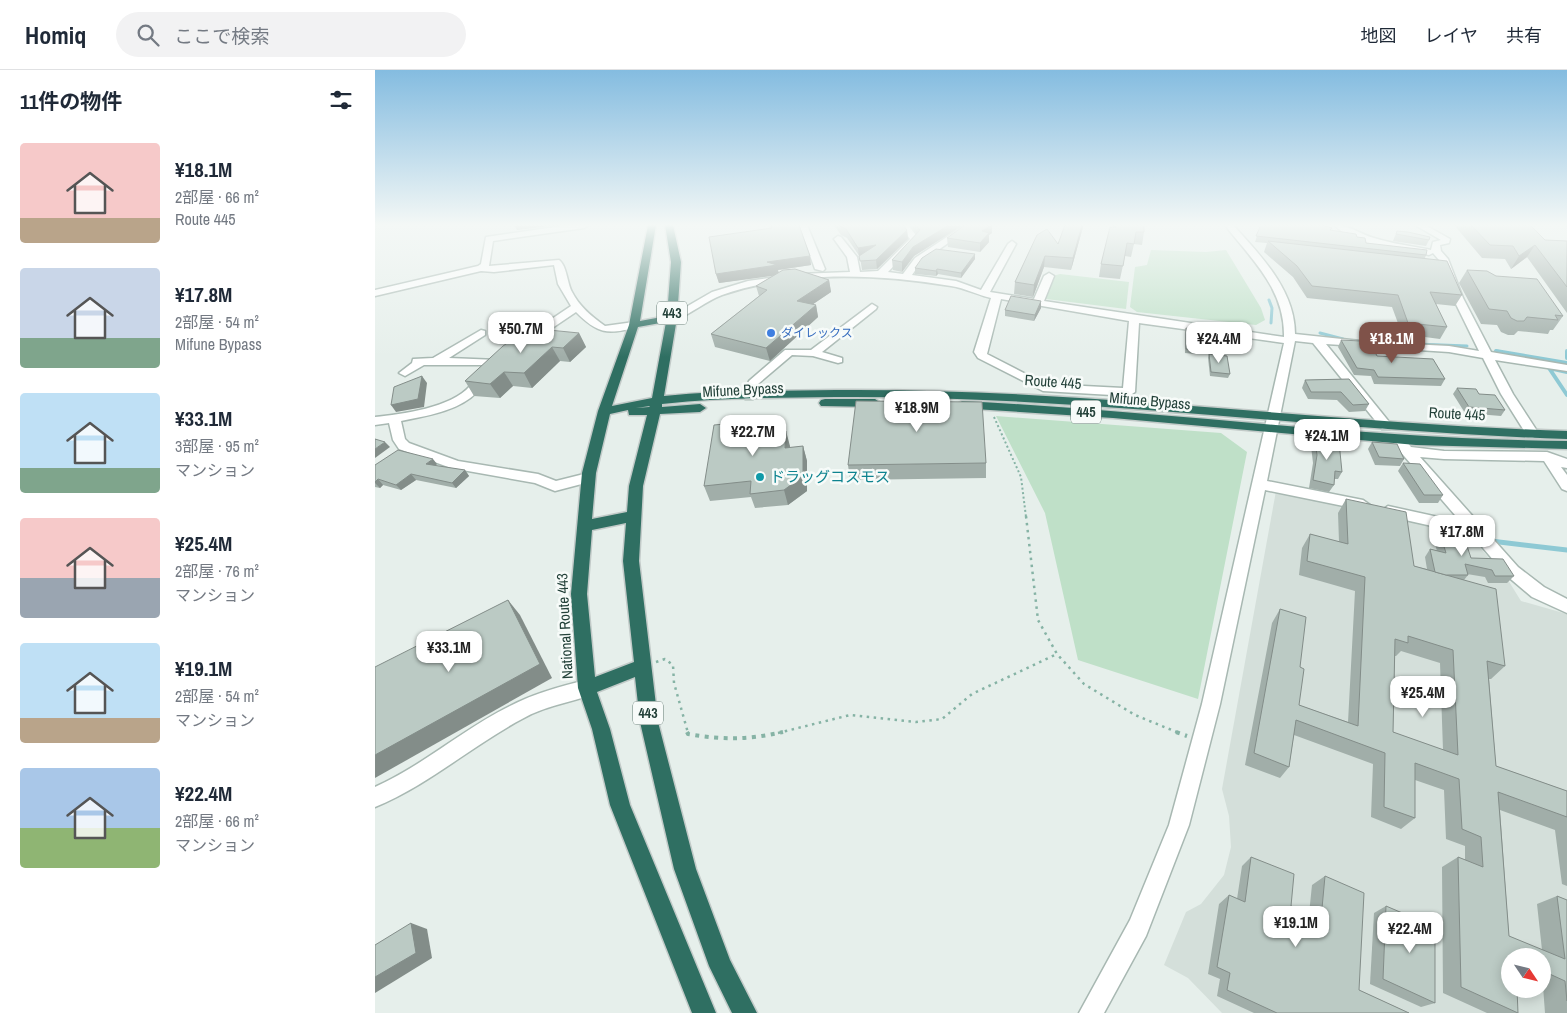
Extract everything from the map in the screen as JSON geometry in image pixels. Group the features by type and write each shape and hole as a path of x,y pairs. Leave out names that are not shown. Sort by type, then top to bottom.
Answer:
{"highway":[{"name":"National Route 443","path":"644,269 634,325 604,411 588,478 579,594 587,688 601,728 620,805 704,1013"},
{"name":"443","path":"675,269 672,318 655,406 636,486 631,561 649,722 685,869 721,966 745,1013"},
{"path":"634,325 672,318"},
{"name":"Route 445","path":"655,406 749,396 929,392 1043,392 1272,423 1386,426 1535,440 1567,435"},
{"name":"Mifune Bypass","path":"604,411 655,406 814,403 991,406 1272,423 1397,438 1535,440 1567,445"},
{"path":"583,526 634,516"},
{"path":"587,688 643,666"}],"street":[{"path":"375,293 477,269"},
{"path":"560,269 565,288 576,307 603,329 634,325"},
{"path":"855,269 856,276"},
{"path":"881,274 886,269"},
{"path":"906,277 912,269"},
{"path":"984,293 998,269"},
{"path":"1091,1013 1138,928 1179,825 1201,741 1290,339 1287,305 1281,291 1264,269"},
{"path":"1445,269 1447,270 1457,298 1507,394 1535,440 1567,486"},
{"path":"672,318 716,294 751,283 818,275 856,276 881,274 956,284 997,296 1135,318 1290,339 1487,354 1567,368"},
{"path":"1038,302 1049,276"},
{"path":"997,296 980,352 982,356 1043,392 1129,392 1135,318"},
{"path":"518,347 576,307"},
{"path":"814,352 872,307"},
{"path":"405,373 481,332"},
{"path":"1317,340 1386,426"},
{"path":"749,396 753,383 789,352 814,352 838,360"},
{"path":"375,421 394,419 437,407 465,396 501,360 425,361"},
{"path":"394,419 399,440 404,446 456,464 538,479 555,486 588,478"},
{"path":"1397,438 1512,571 1537,592 1567,606"},
{"path":"390,457 404,446"},
{"path":"1408,451 1444,455 1548,457 1567,464"},
{"path":"1259,484 1477,531"},
{"path":"375,797 426,770 509,716 551,697 587,688"}],"path":[{"path":"991,406 1021,477 1038,620 1057,654 1084,684 1135,715 1201,741"},
{"path":"643,666 665,660 673,665 674,683 688,734 723,740 765,736 850,716 917,722 942,720 972,694 1057,654"}],"shaded area":[{"path":"1276,491 1456,530 1469,535 1508,580 1521,601 1567,614 1567,1013 1222,1013 1188,978 1164,965 1186,912 1201,904 1224,875 1231,847 1229,816 1222,789"}],"green space":[{"path":"1135,269 1237,269 1261,308 1265,320 1256,325 1137,312 1130,307"},
{"path":"1060,274 1129,282 1126,309 1046,299 1053,276"},
{"path":"996,416 1221,433 1247,452 1198,699 1078,660 1045,513"}],"building":[{"path":"715,269 750,269 716,274"},
{"path":"795,269 829,280 797,301 816,305 766,348 711,334 767,290 756,286 783,270"},
{"path":"937,269 964,269 961,273"},
{"path":"1021,269 1040,269 1034,285 1015,282"},
{"path":"1299,269 1451,269 1462,295 1430,292 1447,327 1408,323 1398,295 1312,286"},
{"path":"1553,269 1567,269 1567,287"},
{"path":"1467,270 1487,271 1496,276 1537,279 1563,316 1555,315 1558,320 1527,317 1524,321 1517,321 1511,318 1507,311 1489,309"},
{"path":"1011,296 1041,301 1035,315 1005,310"},
{"path":"529,328 579,333 563,348 552,347 524,373 504,372 490,384 465,381 503,346"},
{"path":"1186,328 1199,330 1196,350 1186,349"},
{"path":"1341,340 1361,341 1364,347 1373,348 1377,356 1433,359 1445,379 1378,377 1374,370 1357,368"},
{"path":"1209,354 1227,356 1230,374 1211,372"},
{"path":"422,376 418,399 391,405 394,387"},
{"path":"1349,379 1369,404 1353,405 1341,392 1311,392 1305,380"},
{"path":"1457,388 1476,389 1479,394 1495,395 1505,410 1469,407"},
{"path":"856,401 982,402 986,463 848,465"},
{"name":"ドラッグコスモス","path":"767,420 786,431 785,448 803,446 803,476 784,490 750,494 751,481 704,486 714,425"},
{"path":"375,439 385,442 375,449"},
{"path":"1315,439 1339,442 1342,472 1335,471 1334,485 1313,480 1317,455"},
{"path":"1372,442 1397,444 1404,459 1379,457"},
{"path":"398,450 433,459 426,464 465,470 452,483 411,474 396,485 378,479 375,482 375,465"},
{"path":"1403,463 1420,464 1443,495 1424,495"},
{"path":"1346,499 1406,512 1414,566 1496,589 1505,666 1487,661 1496,766 1567,791 1567,817 1498,792 1509,936 1538,948 1501,948 1501,998 1517,998 1518,1013 1461,987 1458,857 1483,867 1481,837 1462,829 1459,779 1415,763 1415,818 1384,807 1385,753 1296,720 1289,767 1254,753 1280,609 1306,617 1300,667 1304,669 1299,705 1358,726 1365,577 1307,561 1310,534 1348,544","holes":["1408,636 1453,650 1458,755 1393,732 1395,639 1408,643"]},
{"path":"1438,527 1462,531 1471,558 1503,559 1514,576 1495,576 1492,570 1465,564 1468,575 1446,575 1435,572 1430,549 1446,553"},
{"path":"508,600 540,664 375,755 375,667"},
{"path":"1251,857 1294,874 1291,906 1321,919 1325,876 1364,893 1359,990 1409,1013 1277,1013 1227,990 1230,973 1217,967 1229,895 1245,902"},
{"path":"1557,896 1567,900 1567,1001 1565,981 1551,975 1551,953 1565,959"},
{"path":"1386,906 1435,927 1435,1003 1383,979"},
{"path":"411,923 416,953 375,977 375,945"}],"waterway":[{"path":"1269,300 1272,308 1271,323"},
{"path":"1320,333 1343,339"},
{"path":"1365,342 1467,346"},
{"path":"1502,352 1496,351 1567,363"},
{"path":"1567,351 1567,358"},
{"path":"1567,372 1549,368 1567,395"},
{"path":"1491,541 1567,550"}],"place":[{"name":"ダイレックス","path":"771,333"},
{"name":"ドラッグコスモス","path":"760,477"}]}
